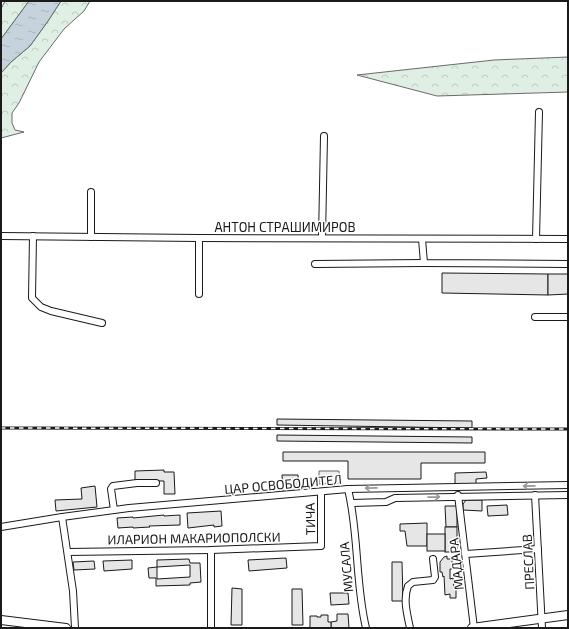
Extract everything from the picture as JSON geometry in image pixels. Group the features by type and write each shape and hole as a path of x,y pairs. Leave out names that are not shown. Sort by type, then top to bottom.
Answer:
{"main road":[{"path":"473,628 568,615"},
{"path":"1,620 66,628"}],"street":[{"path":"536,240 539,112"},
{"path":"322,238 324,136"},
{"path":"90,192 91,237"},
{"name":"АНТОН СТРАШИМИРОВ","path":"1,236 568,239"},
{"path":"33,236 32,298 41,307 51,311 102,323"},
{"path":"199,238 199,294"},
{"path":"422,239 424,263"},
{"path":"315,264 568,264"},
{"path":"535,317 568,317"},
{"path":"114,510 111,489 113,486 137,483 156,483"},
{"name":"ЦАР ОСВОБОДИТЕЛ","path":"1,527 114,510 348,489 568,485"},
{"name":"МАДАРА","path":"457,487 466,554 473,628"},
{"path":"395,488 395,498"},
{"name":"МУСАЛА","path":"348,489 352,503 359,588 366,628"},
{"name":"ТИЧА","path":"321,492 321,546"},
{"name":"ПРЕСЛАВ","path":"535,495 542,628"},
{"path":"352,503 386,502 395,498 568,495"},
{"path":"62,517 73,591 75,628"},
{"name":"ИЛАРИОН МАКАРИОПОЛСКИ","path":"68,552 211,550 321,546"},
{"path":"466,554 538,549"},
{"path":"211,550 211,628"},
{"path":"410,628 406,609 406,591 408,586 414,582 433,580 434,559"}],"green space":[{"path":"5,1 29,1 1,39 1,9"},
{"path":"61,1 90,1 84,11 64,29 39,62 19,103 12,113 12,123 15,130 24,132 1,138 1,73 11,62 30,46"},
{"path":"568,57 568,92 437,96 357,75 494,60"}],"shaded area":[{"path":"319,471 339,471 340,483 319,484"}],"water":[{"path":"29,1 61,1 30,46 11,62 1,73 1,39"}],"building":[{"path":"442,273 548,274 548,295 442,293"},
{"path":"548,274 568,274 568,294 548,295"},
{"path":"277,419 472,421 472,428 277,425"},
{"path":"277,435 472,437 472,443 277,441"},
{"path":"283,452 485,452 485,463 421,463 421,479 348,479 348,461 283,461"},
{"path":"164,470 164,472 174,472 175,494 164,494 164,481 135,481 135,471"},
{"path":"486,472 487,478 476,479 476,485 455,484 455,473"},
{"path":"282,475 298,475 299,493 283,493"},
{"path":"95,486 97,507 56,511 55,500 82,499 81,488"},
{"path":"466,500 482,500 482,511 463,510 463,504"},
{"path":"507,505 508,515 488,516 487,506"},
{"path":"445,506 457,506 457,527 446,527"},
{"path":"221,511 222,526 214,527 214,525 188,528 187,513"},
{"path":"180,515 180,525 118,528 117,518"},
{"path":"427,523 427,546 407,546 405,531 400,531 400,524"},
{"path":"445,527 457,527 457,552 445,552"},
{"path":"427,534 445,534 445,551 427,551"},
{"path":"447,556 447,559 452,559 450,579 453,578 454,588 456,588 456,598 450,598 450,594 445,595 444,576 443,577 442,572 440,572 440,562"},
{"path":"286,558 287,568 249,571 248,560"},
{"path":"189,559 190,563 200,563 201,582 190,583 190,585 156,586 156,578 149,578 148,568 157,567 157,560","holes":["190,565 190,577 157,579 157,567"]},
{"path":"132,560 132,569 104,571 103,561"},
{"path":"94,561 95,569 74,570 73,562"},
{"path":"392,562 402,562 403,601 392,601"},
{"path":"232,588 242,589 242,625 231,625"},
{"path":"292,589 302,589 303,625 292,625"},
{"path":"330,593 348,593 349,604 331,605"},
{"path":"337,614 348,614 349,628 331,628 331,622 337,621"},
{"path":"321,615 328,615 328,622 331,622 331,628 310,628 310,616 321,617"}],"railway":[{"path":"1,428 568,429"}]}
